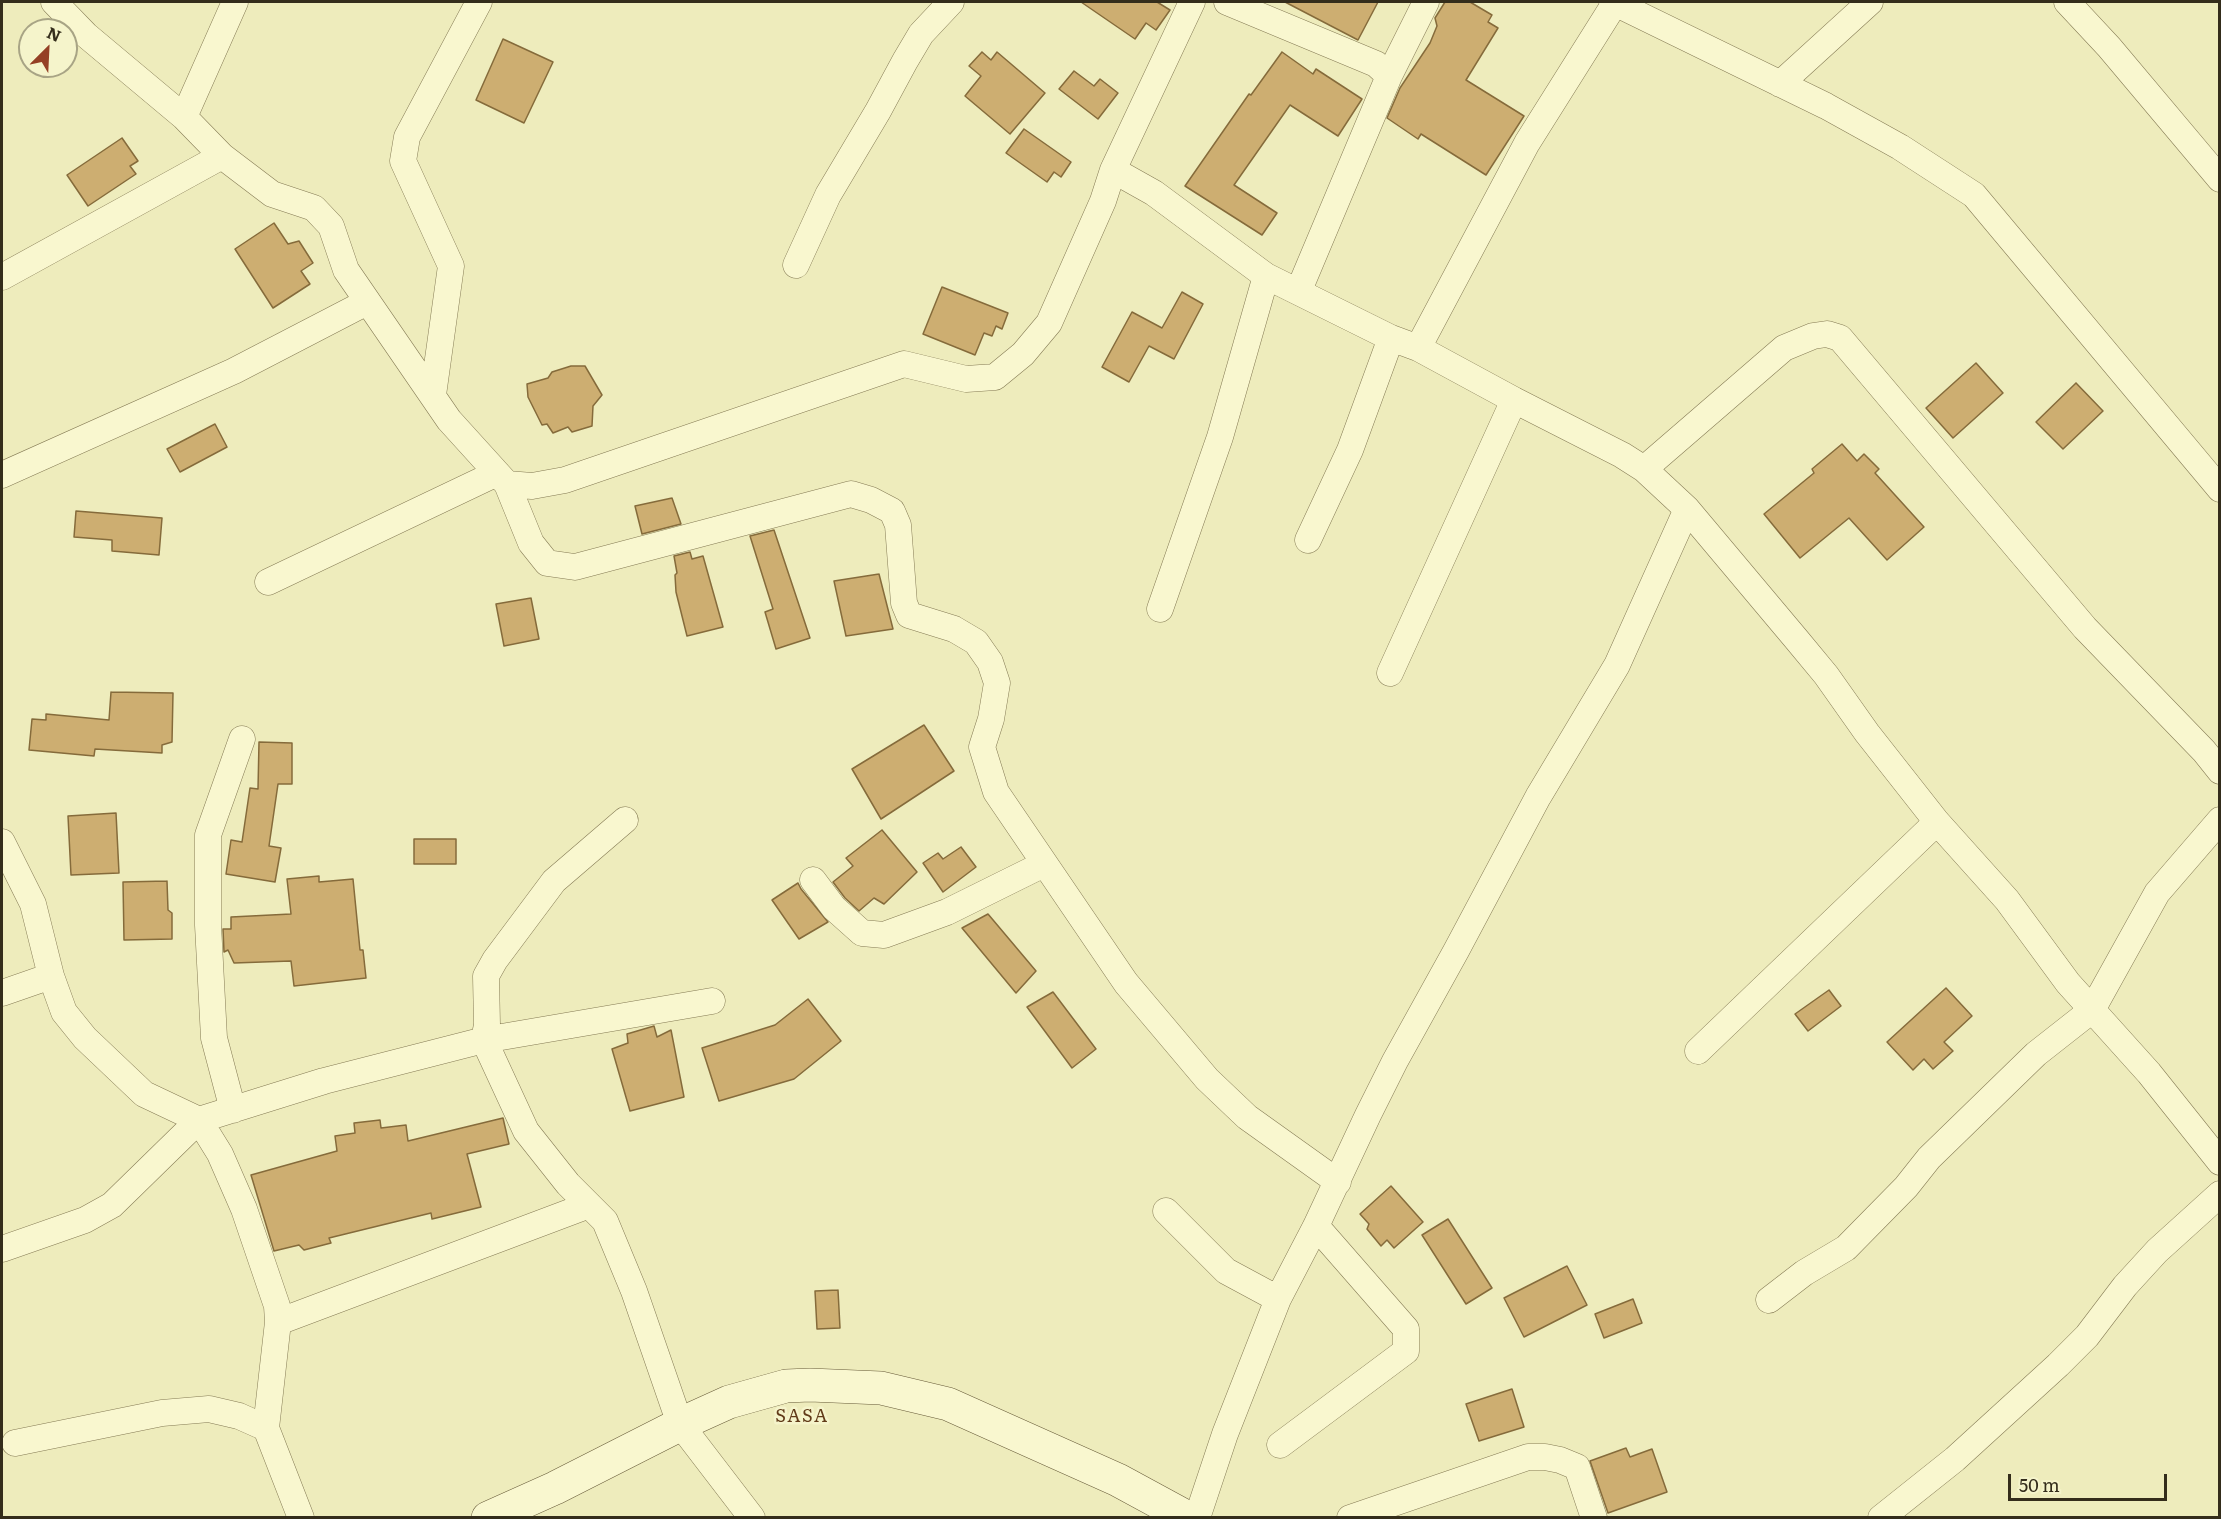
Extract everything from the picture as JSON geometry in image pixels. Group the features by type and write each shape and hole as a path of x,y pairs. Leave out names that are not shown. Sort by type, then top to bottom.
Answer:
{"street":[{"path":"54,2 86,35 184,117 222,156 272,194 314,208 331,226 346,270 449,420 502,479 531,543 547,563 575,567 851,494 871,500 892,511 898,525 904,603 909,615 954,629 976,642 990,662 997,683 991,719 982,747 986,766 996,792 1126,983 1207,1079 1247,1117 1338,1182"},
{"path":"184,117 235,2"},
{"path":"433,394 451,266 403,161 406,137 479,2"},
{"path":"795,265 828,195 921,34 951,2"},
{"path":"268,582 502,479 532,486 565,480 904,364 966,379 995,377 1023,354 1049,323 1103,201 1113,170 1192,2"},
{"path":"1227,2 1376,64 1389,76"},
{"path":"1299,291 1389,76 1426,2"},
{"path":"1418,348 1527,143 1613,2 1826,105 1900,147 1974,195 2220,489"},
{"path":"1780,84 1870,2"},
{"path":"2067,2 2109,47 2220,179"},
{"path":"2,277 222,156"},
{"path":"1113,170 1154,193 1266,276 1391,338 1418,348 1622,455 1644,469 1687,509 1826,675 1867,733 1936,822 2007,900 2047,956 2149,1073 2220,1162"},
{"path":"1160,609 1220,438 1266,276"},
{"path":"2,475 234,371 367,302"},
{"path":"1644,469 1784,348 1813,336 1827,334 1840,339 2085,628 2204,751 2220,771"},
{"path":"1308,540 1350,450 1391,338"},
{"path":"1390,673 1515,400"},
{"path":"1197,1518 1225,1434 1278,1299 1338,1182 1395,1061 1538,797 1617,665 1687,509"},
{"path":"233,1110 214,1038 208,925 208,835 242,739"},
{"path":"625,820 554,881 495,960 486,976 487,1026 484,1040 526,1131 568,1184 605,1221 634,1291 680,1424 752,1518"},
{"path":"1769,1300 1804,1273 1846,1248 1906,1187 1929,1158 2036,1054 2092,1010 2157,893 2220,820"},
{"path":"1698,1051 1936,822"},
{"path":"2,842 33,904 51,976 64,1012 85,1038 144,1094 199,1120 220,1154 244,1209 277,1306 278,1322 266,1428 301,1518"},
{"path":"813,880 834,908 862,933 884,935 947,912 1044,864"},
{"path":"2,993 51,976"},
{"path":"2,1249 85,1220 112,1205 199,1120 324,1081 484,1040 712,1001"},
{"path":"1881,1518 1955,1459 2058,1365 2087,1336 2125,1286 2157,1251 2220,1194"},
{"path":"278,1322 589,1205"},
{"path":"1166,1211 1226,1271 1278,1299"},
{"path":"1280,1445 1406,1351 1406,1329 1316,1226"},
{"path":"488,1518 555,1488 680,1424 729,1402 786,1386 810,1385 881,1388 948,1404 1118,1480 1188,1518"},
{"path":"15,1443 162,1413 209,1409 239,1416 266,1428"},
{"path":"1350,1518 1409,1508 1528,1457 1560,1460 1576,1467 1594,1518"}],"building":[{"path":"1081,2 1157,2 1170,10 1156,30 1146,23 1135,39"},
{"path":"1285,2 1378,2 1358,40"},
{"path":"1445,2 1470,2 1492,15 1488,22 1498,28 1466,80 1524,116 1486,175 1421,134 1418,139 1387,118 1400,88 1430,43 1437,26 1435,18"},
{"path":"503,39 553,62 524,123 476,100"},
{"path":"982,52 991,60 997,52 1045,93 1010,134 965,96 981,76 969,66"},
{"path":"1282,52 1313,74 1316,69 1362,99 1338,136 1290,105 1234,185 1277,213 1262,235 1185,186 1249,94 1251,95"},
{"path":"1074,71 1094,86 1100,79 1118,93 1098,119 1059,89"},
{"path":"1024,129 1071,162 1061,177 1054,172 1047,182 1006,153"},
{"path":"122,138 138,161 130,166 136,174 88,206 67,175"},
{"path":"274,223 288,244 299,241 313,263 301,271 310,284 273,308 235,249"},
{"path":"942,287 1008,313 1002,329 996,326 992,336 984,333 975,355 923,334"},
{"path":"1182,292 1203,304 1174,359 1149,346 1129,382 1102,367 1132,312 1162,328"},
{"path":"1976,363 2003,393 1953,438 1926,408"},
{"path":"571,366 585,366 602,395 593,406 592,426 572,432 568,427 553,433 547,424 542,425 528,397 527,384 548,378 552,372"},
{"path":"2076,383 2103,411 2063,449 2036,422"},
{"path":"215,424 227,447 180,472 167,449"},
{"path":"1842,444 1857,461 1864,454 1879,469 1875,473 1924,527 1887,560 1849,518 1800,558 1764,514 1814,473 1812,469"},
{"path":"672,498 681,524 642,534 635,506"},
{"path":"76,511 162,518 159,555 112,551 112,540 74,537"},
{"path":"774,530 810,638 776,649 765,612 773,609 750,536"},
{"path":"690,552 692,559 703,556 723,627 687,636 676,592 675,575 677,573 674,556"},
{"path":"879,574 893,629 846,636 834,581"},
{"path":"531,598 539,639 504,646 496,604"},
{"path":"111,692 173,693 172,742 162,745 162,753 95,749 94,756 29,750 32,719 46,720 46,714 109,720"},
{"path":"924,725 954,771 881,819 852,769"},
{"path":"259,742 292,743 292,784 278,784 269,846 281,848 275,882 226,874 231,840 242,842 250,788 258,789"},
{"path":"116,813 119,873 71,875 68,816"},
{"path":"882,830 917,872 884,904 874,898 859,911 833,882 853,866 846,858"},
{"path":"414,839 456,839 456,864 414,864"},
{"path":"961,847 976,867 943,892 923,863 938,853 943,859"},
{"path":"319,876 319,882 353,879 360,950 363,950 366,978 294,986 291,961 234,963 228,950 224,952 223,929 231,929 231,917 291,914 287,879"},
{"path":"167,881 168,910 172,913 172,939 124,940 123,882"},
{"path":"798,883 828,922 799,939 772,900"},
{"path":"988,914 1036,971 1016,993 962,928"},
{"path":"1946,988 1972,1016 1944,1042 1953,1051 1933,1069 1924,1059 1913,1070 1887,1042"},
{"path":"1829,990 1841,1006 1808,1031 1795,1014"},
{"path":"1053,992 1096,1049 1072,1068 1027,1007"},
{"path":"808,999 841,1041 794,1079 719,1101 702,1048 775,1025"},
{"path":"654,1026 657,1037 671,1030 684,1097 630,1111 612,1049 628,1043 627,1034"},
{"path":"503,1118 509,1144 467,1154 481,1207 432,1219 431,1213 329,1238 331,1243 304,1250 299,1245 274,1251 251,1175 337,1151 335,1136 355,1133 354,1123 380,1120 381,1128 406,1125 408,1141"},
{"path":"1391,1186 1423,1222 1394,1248 1387,1240 1381,1246 1367,1229 1369,1224 1360,1214"},
{"path":"1448,1219 1492,1288 1466,1304 1422,1235"},
{"path":"1567,1266 1587,1305 1524,1337 1504,1298"},
{"path":"838,1290 840,1328 817,1329 815,1291"},
{"path":"1633,1299 1642,1323 1604,1338 1595,1314"},
{"path":"1512,1389 1524,1427 1479,1441 1466,1404"},
{"path":"1626,1448 1630,1457 1652,1449 1667,1492 1608,1513 1590,1461"}],"district":[{"name":"SASA","path":"802,1417"}]}
